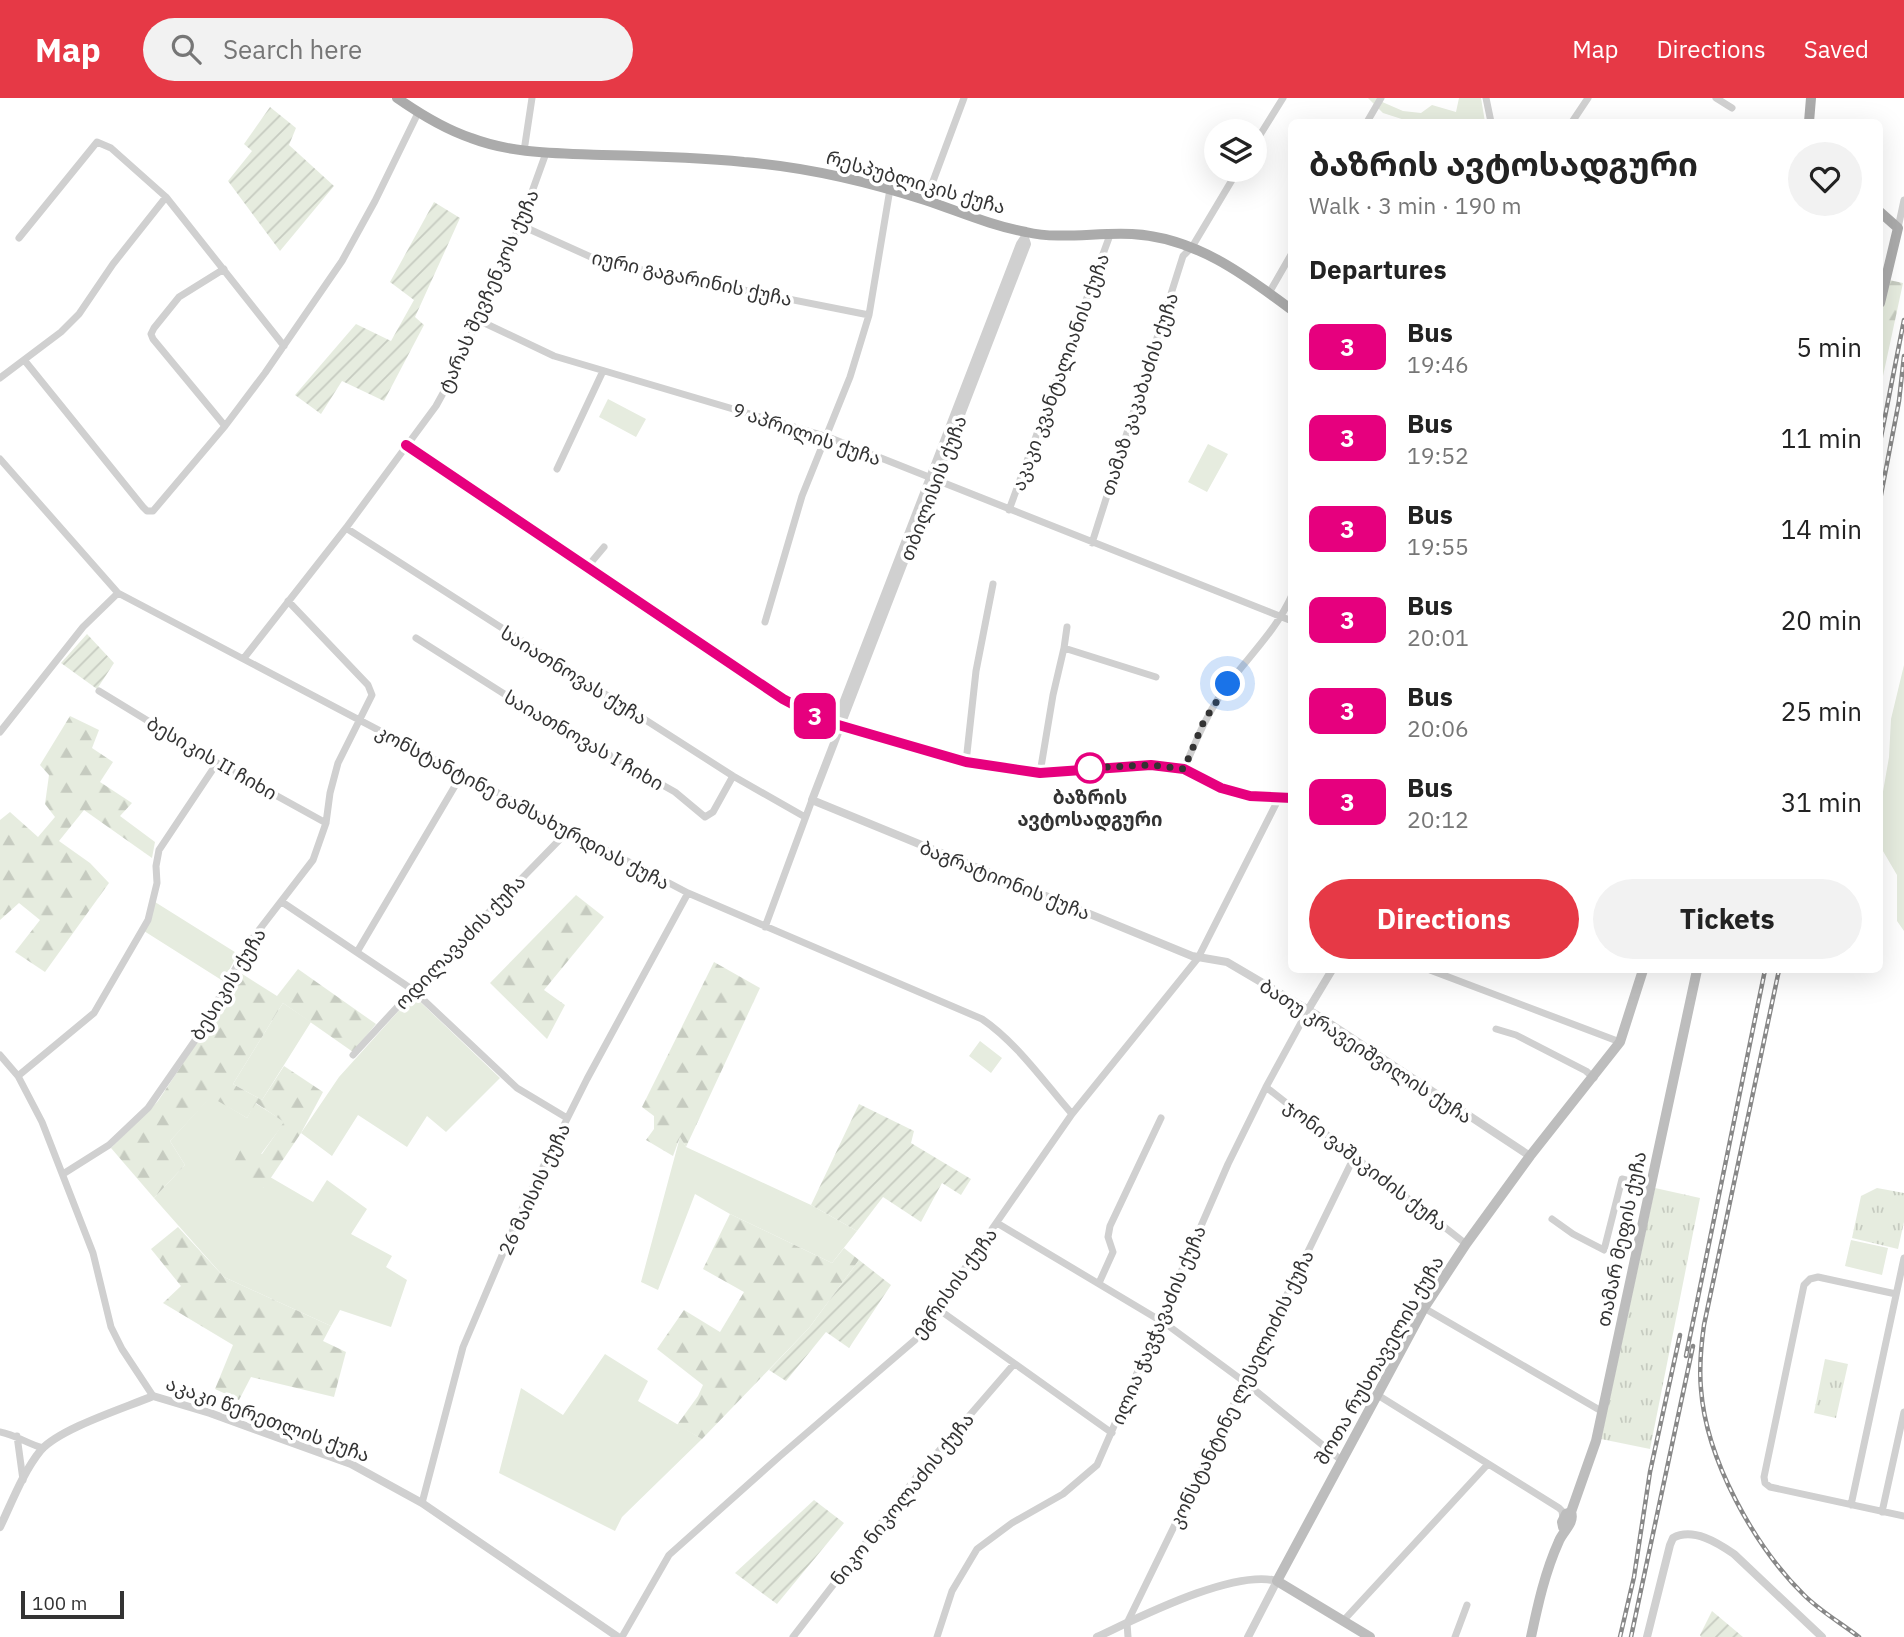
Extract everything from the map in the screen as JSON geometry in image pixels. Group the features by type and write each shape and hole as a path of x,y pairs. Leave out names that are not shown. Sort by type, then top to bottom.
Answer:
{"main road":[{"name":"რესპუბლიკის ქუჩა","path":"397,98 418,113 472,139 524,151 744,162 856,179 1026,235 1155,236 1192,247 1229,265 1288,307"},
{"path":"1809,119 1811,98"},
{"path":"1883,215 1898,228 1883,290"},
{"name":"შოთა რუსთაველის ქუჩა","path":"1277,1581 1424,1308 1466,1244 1530,1156 1620,1042 1642,973"},
{"name":"თამარ მეფის ქუჩა","path":"1531,1637 1543,1586 1596,1441 1696,973"},
{"path":"1277,1581 1370,1637"}],"street":[{"path":"524,151 532,98"},
{"path":"926,201 964,98"},
{"path":"1267,124 1283,98"},
{"path":"1369,119 1381,98"},
{"path":"1486,98 1490,119"},
{"path":"1575,119 1588,98"},
{"path":"1716,98 1732,108"},
{"path":"25,362 147,511 153,511 225,426 342,261 418,113"},
{"path":"19,238 97,142 111,148 166,197 284,346"},
{"name":"ტარას შევჩენკოს ქუჩა","path":"244,658 346,528 436,406 452,377 520,225 546,153"},
{"name":"თამაზ კაკაბაძის ქუჩა","path":"1092,543 1183,256 1192,247 1231,182"},
{"path":"765,622 802,496 828,437 869,315 890,189"},
{"path":"0,379 25,362 79,314 126,247 166,197"},
{"path":"1898,228 1904,200"},
{"name":"იური გაგარინის ქუჩა","path":"520,225 601,262 869,315"},
{"name":"თბილისის ქუჩა","path":"765,927 933,479 1027,244 1026,235"},
{"name":"აკაკი კვანტალიანის ქუჩა","path":"1009,510 1110,235"},
{"path":"1269,293 1288,260"},
{"path":"224,270 179,297 151,334 225,426"},
{"name":"9 აპრილის ქუჩა","path":"476,319 554,356 828,437 1288,620"},
{"path":"557,468 603,371"},
{"path":"406,445 783,699 817,717 966,762 1040,773 1151,765 1184,769 1221,788 1250,796 1288,798"},
{"name":"კონსტანტინე გამსახურდიას ქუჩა","path":"0,459 118,593 688,893 982,1019 994,1027 1015,1049 1072,1114"},
{"name":"საიათნოვას ქუჩა","path":"346,528 733,776 806,817"},
{"path":"588,566 604,547"},
{"path":"966,762 976,671 993,584"},
{"path":"0,732 83,627 118,593"},
{"name":"ბესიკის ქუჩა","path":"63,1174 109,1145 148,1108 196,1039 251,939 313,860 326,823 338,763 372,695 368,685 288,601"},
{"path":"1184,769 1204,721 1222,693 1282,618 1288,604"},
{"path":"1040,773 1067,627"},
{"name":"საიათნოვას I ჩიხი","path":"416,638 531,711 675,793 705,817 713,812 733,776"},
{"path":"1064,648 1156,677"},
{"name":"ბესიკის II ჩიხი","path":"99,691 217,763 326,823"},
{"path":"18,1076 94,1013 148,920 157,883 159,850 217,763"},
{"path":"357,952 462,774"},
{"name":"ეგრისის ქუჩა","path":"620,1637 669,1555 915,1340 1072,1114 1198,958 1279,798"},
{"name":"ბაგრატიონის ქუჩა","path":"812,800 1198,958"},
{"name":"ოდილავაძის ქუჩა","path":"354,1055 413,990 569,830"},
{"name":"26 მაისის ქუჩა","path":"422,1503 463,1347 520,1213 567,1118 688,893"},
{"path":"282,902 413,990 517,1088 567,1118"},
{"name":"ბათუ კრავეიშვილის ქუჩა","path":"1198,958 1227,962 1308,1010 1530,1156"},
{"name":"ილია ჭავჭავაძის ქუჩა","path":"937,1637 953,1591 977,1549 1012,1523 1063,1494 1097,1465 1228,1164 1266,1087 1330,973"},
{"path":"1438,973 1620,1042"},
{"path":"1496,1028 1516,1035 1586,1071 1594,1078"},
{"path":"0,1055 18,1076 43,1122 93,1253 111,1327 153,1396"},
{"name":"ჯონი ვაშაკიძის ქუჩა","path":"1266,1087 1466,1244"},
{"path":"1099,1283 1113,1252 1108,1237 1110,1226 1161,1118"},
{"name":"კონსტანტინე ლესელიძის ქუჩა","path":"1127,1623 1355,1155"},
{"path":"1552,1219 1573,1234 1604,1250 1622,1179 1650,1186"},
{"path":"997,1223 1161,1320 1245,1382 1341,1460"},
{"path":"1851,1505 1904,1258"},
{"path":"1896,1294 1818,1277 1810,1279 1804,1285 1764,1477 1770,1488 1904,1516"},
{"path":"938,1308 1112,1433"},
{"path":"1424,1308 1603,1412"},
{"name":"ნიკო ნიკოლაძის ქუჩა","path":"793,1637 918,1475 1014,1364"},
{"path":"1376,1394 1559,1508 1566,1521"},
{"name":"აკაკი წერეთლის ქუჩა","path":"0,1527 32,1463 43,1448 54,1439 153,1396 211,1413 351,1464 422,1503 620,1637"},
{"path":"1882,1512 1904,1412"},
{"path":"0,1432 17,1436 43,1448"},
{"path":"17,1436 23,1481"},
{"path":"1343,1621 1488,1464"},
{"path":"1647,1637 1660,1579 1673,1538 1686,1534 1703,1537 1734,1554 1822,1637"},
{"path":"1097,1637 1193,1594 1243,1582 1268,1579 1277,1581"},
{"name":"შოთა რუსთაველის ქუჩა","path":"1248,1637 1277,1581"},
{"path":"1455,1637 1467,1605"},
{"path":"1127,1623 1128,1637"}],"green space":[{"path":"1368,98 1381,98 1380,101 1403,111 1421,113 1432,105 1456,112 1459,98 1481,98 1484,119 1402,119 1383,113"},
{"path":"270,107 296,128 289,145 334,186 280,251 228,181 252,151 244,144"},
{"path":"434,202 460,218 415,317 424,325 384,401 342,381 321,414 295,395 356,324 391,341 414,300 390,282"},
{"path":"1889,280 1903,283 1883,376 1883,305"},
{"path":"608,399 646,419 636,437 599,417"},
{"path":"1208,444 1228,454 1207,492 1188,482"},
{"path":"87,634 114,663 97,689 61,663"},
{"path":"1904,665 1904,931 1897,921 1897,875 1883,851 1883,792 1889,757 1891,719"},
{"path":"70,716 99,730 92,748 113,762 100,782 132,803 120,816 155,842 152,858 84,810 59,841 90,863 109,883 45,972 15,952 40,920 19,903 0,920 0,820 10,812 38,837 55,817 45,804 49,775 40,765"},
{"path":"576,895 604,917 544,990 565,1005 547,1039 490,983"},
{"path":"155,902 238,954 223,981 144,931"},
{"path":"714,962 760,988 686,1147 680,1137 673,1156 646,1140 654,1129 654,1116 642,1107"},
{"path":"298,969 376,1024 353,1052 283,1003 233,1084 262,1100 284,1066 323,1092 301,1133 264,1188 232,1166 242,1147 262,1154 284,1122 256,1103 247,1118 211,1097 170,1141 185,1165 154,1198 111,1148 158,1101 195,1045 236,970 277,996"},
{"path":"413,995 500,1078 446,1132 427,1116 407,1147 358,1115 332,1156 301,1133 339,1077"},
{"path":"283,1003 311,1022 262,1100 233,1084"},
{"path":"980,1041 1002,1058 991,1073 969,1056"},
{"path":"211,1096 247,1118 255,1103 285,1122 261,1154 263,1188 270,1177 313,1202 327,1180 367,1209 351,1234 392,1256 386,1267 407,1280 391,1327 340,1310 331,1326 224,1277 154,1198 185,1165 170,1141"},
{"path":"859,1104 914,1131 911,1143 971,1179 961,1195 942,1183 921,1222 883,1197 857,1231 811,1205"},
{"path":"680,1137 686,1147 811,1205 857,1231 832,1263 730,1214 695,1194 658,1290 641,1282"},
{"path":"1655,1188 1700,1198 1650,1449 1601,1439"},
{"path":"1877,1188 1904,1193 1904,1222 1898,1249 1852,1238 1861,1196"},
{"path":"730,1214 832,1263 844,1248 859,1260 809,1328 702,1439 677,1425 703,1385 657,1349 684,1310 720,1332 744,1292 703,1269"},
{"path":"178,1227 224,1277 331,1326 323,1341 346,1352 334,1397 251,1377 239,1400 215,1389 233,1345 163,1303 181,1286 151,1249"},
{"path":"1851,1240 1888,1248 1882,1275 1845,1266"},
{"path":"859,1260 891,1285 849,1348 826,1332 786,1381 769,1370 809,1328"},
{"path":"605,1354 648,1381 638,1401 702,1439 622,1517 615,1531 499,1473 521,1388 563,1415"},
{"path":"1825,1359 1848,1364 1836,1418 1814,1413"},
{"path":"814,1500 844,1523 777,1604 735,1573"},
{"path":"1712,1611 1743,1637 1701,1637"}],"railway":[{"path":"1883,427 1904,320"},
{"path":"1883,484 1899,401 1904,356"},
{"path":"1686,1356 1764,973"},
{"path":"1778,973 1704,1325 1701,1389 1712,1444 1751,1527 1785,1575 1804,1595 1859,1637"},
{"path":"1620,1637 1634,1577 1650,1472 1680,1335"},
{"path":"1631,1637 1693,1346"}],"bus line":[{"name":"3","path":"406,445 736,668 783,699 817,717 865,734 966,762 1040,773 1151,765 1184,769 1221,788 1250,796 1288,797"}],"place":[{"name":"ბაზრის ავტოსადგური","path":"1090,768"}],"route":[{"path":"1090,768 1086,768 1151,765 1184,769 1204,721 1228,684"}]}
